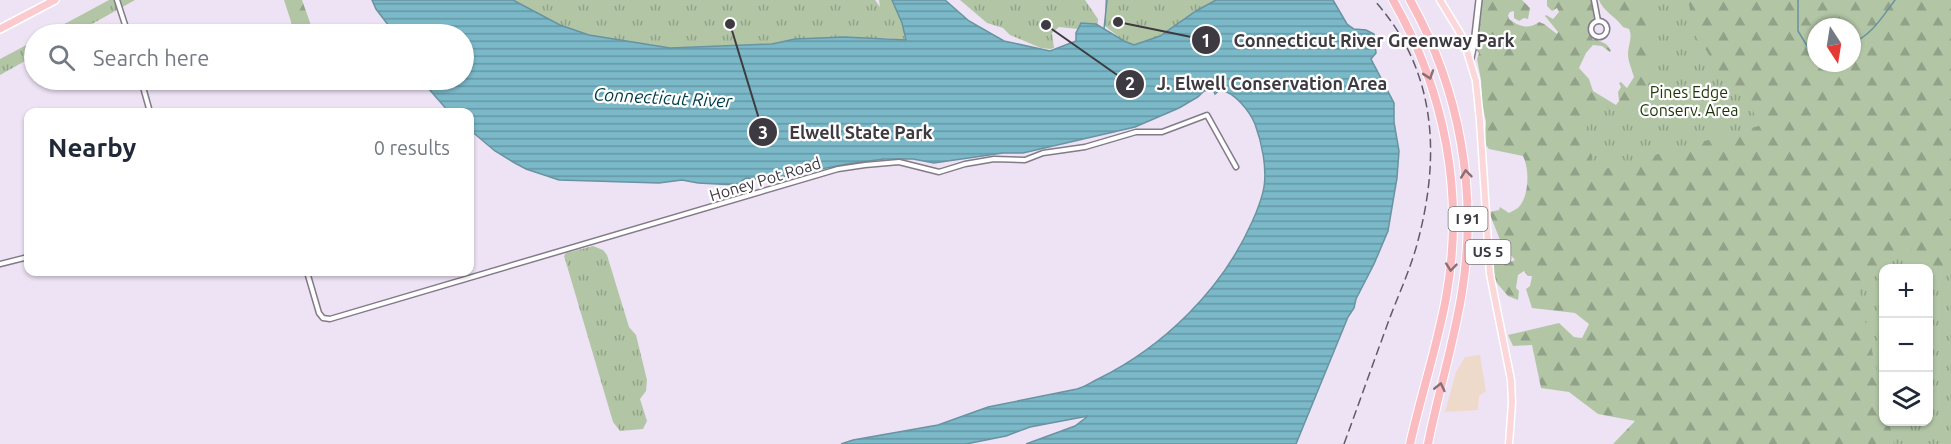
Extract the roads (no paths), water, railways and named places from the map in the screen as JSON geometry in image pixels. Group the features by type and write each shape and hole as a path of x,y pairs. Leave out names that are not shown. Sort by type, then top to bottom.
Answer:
{"highway":[{"name":"I 91","path":"1410,0 1434,47 1450,94 1463,154 1468,204 1462,290 1428,444"},
{"path":"0,24 54,1"},
{"path":"0,28 54,1"},
{"name":"I 91","path":"1394,1 1418,47 1438,102 1449,158 1453,203 1453,245 1446,297 1410,444"}],"main road":[{"name":"US 5","path":"1440,0 1455,23 1471,58 1477,92 1490,274 1511,380 1509,444"}],"street":[{"path":"117,0 125,24"},
{"path":"1471,58 1479,0"},
{"path":"1594,0 1598,21"},
{"path":"1598,21 1604,22 1607,27 1606,32 1600,36 1595,35 1592,30 1593,24 1598,21"},
{"path":"144,90 149,108"},
{"name":"Honey Pot Road","path":"308,276 319,313 325,319 332,319 838,170 899,162 939,172 965,164 994,159 1025,160 1043,153 1085,147 1136,132 1162,132 1207,115 1236,167"},
{"path":"0,264 24,258"}],"water":[{"name":"Connecticut River","path":"372,0 513,0 560,25 589,35 670,48 772,44 795,39 844,37 906,40 902,23 892,0 945,0 969,21 1004,41 1050,51 1076,41 1076,33 1081,23 1096,24 1134,45 1160,36 1216,0 1333,0 1347,24 1354,29 1366,30 1374,34 1376,53 1371,59 1394,103 1394,122 1399,151 1388,231 1348,317 1296,444 1026,444 1075,426 1088,416 1030,427 1006,436 966,444 841,444 938,425 988,407 1080,388 1122,366 1167,333 1188,314 1224,271 1239,247 1259,205 1265,180 1263,156 1255,124 1246,108 1231,94 1220,90 1215,94 1213,89 1204,91 1179,108 1135,127 1023,153 1003,153 934,163 913,159 884,159 766,180 746,178 736,185 682,180 659,183 559,180 526,169 495,151 474,133 474,108 446,108 430,90 474,90 474,24 387,24"}],"waterway":[{"path":"1104,29 1107,0"},
{"path":"1798,0 1798,31 1807,46"},
{"path":"1861,39 1871,31 1895,0"}],"railway":[{"path":"1344,444 1416,248 1429,182 1431,149 1422,86 1411,56 1395,27 1374,0"}],"place":[{"name":"Connecticut River Greenway Park","path":"1118,22"},
{"name":"Elwell State Park","path":"730,24"},
{"name":"J. Elwell Conservation Area","path":"1046,25"}],"park label":[{"name":"Pines Edge Conserv. Area","path":"1689,101"}]}
